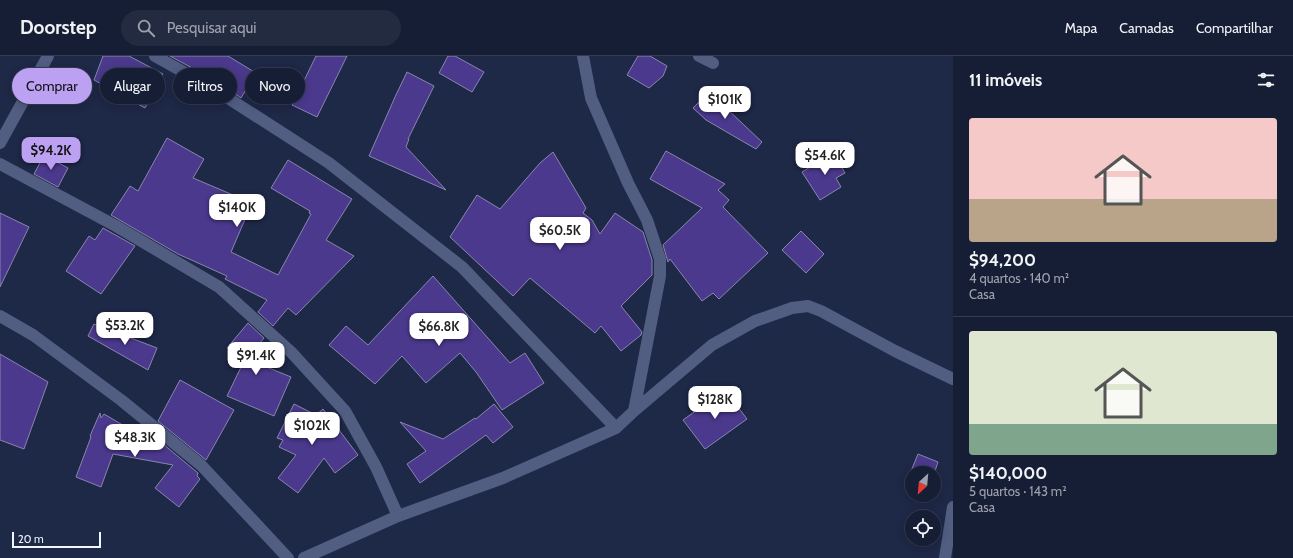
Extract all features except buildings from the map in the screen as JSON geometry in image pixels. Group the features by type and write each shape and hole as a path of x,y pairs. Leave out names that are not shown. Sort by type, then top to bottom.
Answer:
{"street":[{"path":"0,143 48,56"},
{"path":"155,56 214,89 330,163 462,267 616,428"},
{"path":"583,56 591,98 628,183 647,220 660,259 660,276 634,410"},
{"path":"699,56 713,63"},
{"path":"0,164 116,226 219,287 292,353 345,411 376,467 398,516"},
{"path":"304,558 398,516 503,478 616,428 634,410 712,345 755,321 792,308 808,306 821,311 895,351 953,379"},
{"path":"0,316 33,335 121,400 201,466 288,558"},
{"path":"945,558 953,507"}]}
